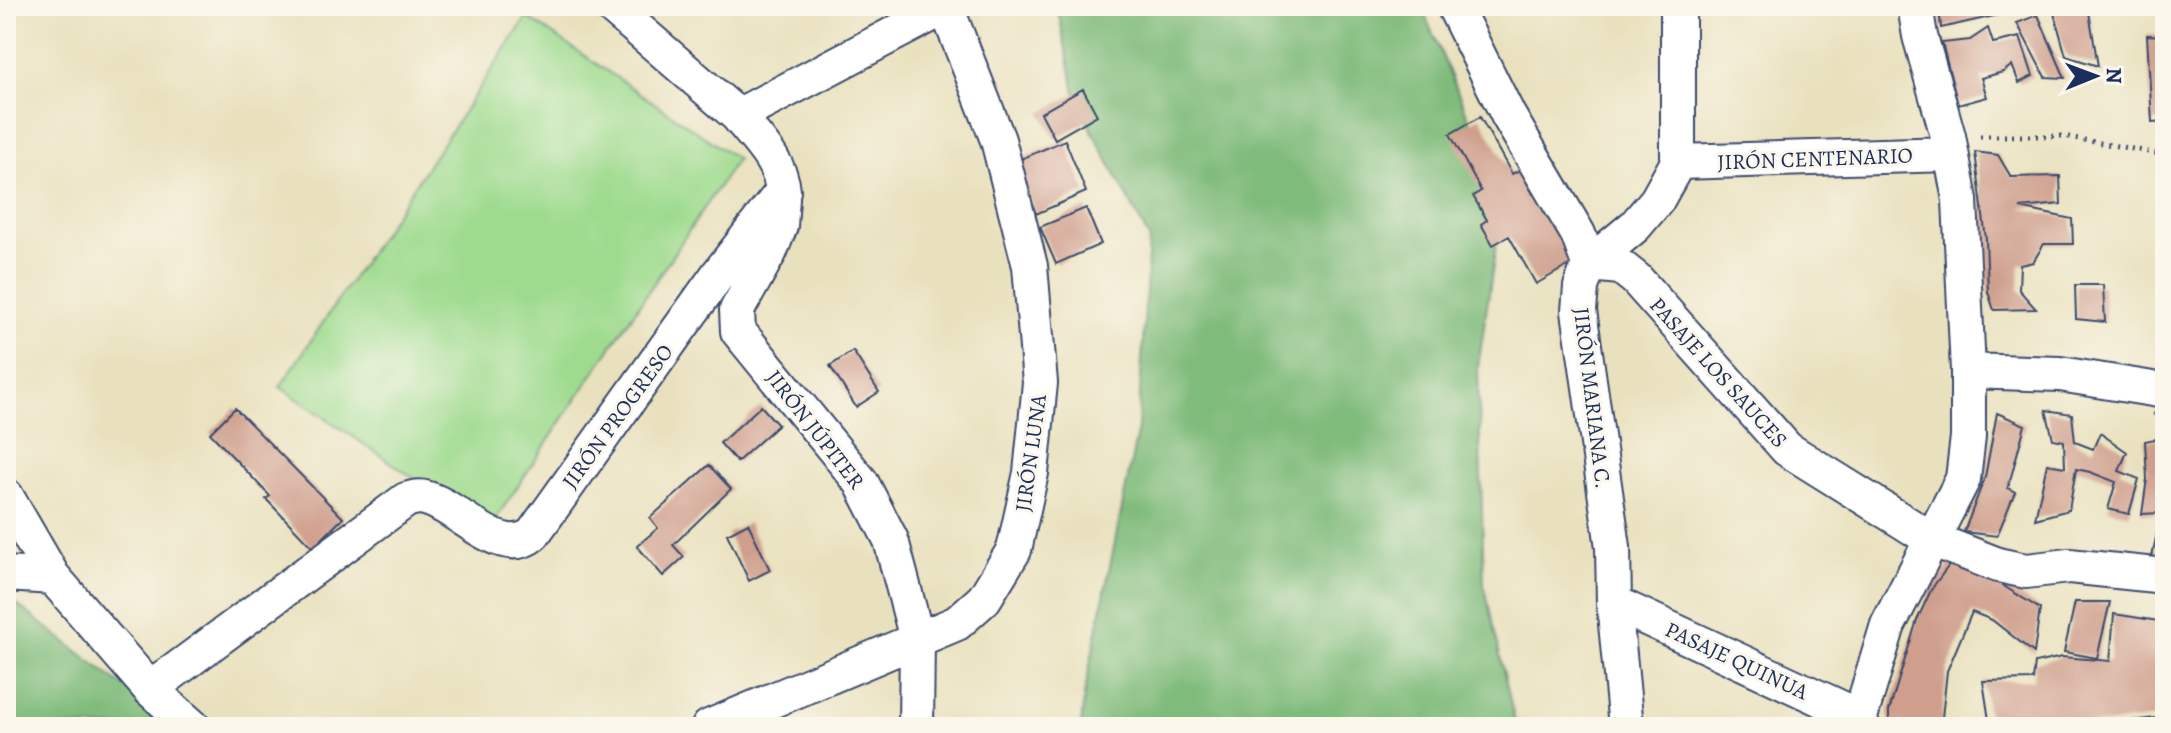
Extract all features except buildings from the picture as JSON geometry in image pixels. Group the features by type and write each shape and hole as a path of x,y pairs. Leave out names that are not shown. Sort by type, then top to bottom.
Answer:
{"street":[{"path":"611,6 738,116 772,160 782,177 783,191"},
{"path":"738,116 946,6"},
{"name":"JIRÓN LUNA","path":"709,727 957,623 984,599 1014,550 1031,473 1040,383 1030,266 998,140 946,6"},
{"path":"1454,6 1508,115 1578,234 1589,264 1635,226 1657,200 1678,162 1678,6"},
{"path":"1861,722 1888,625 1963,479 1968,437 1960,200 1950,145 1920,36 1915,6"},
{"name":"JIRÓN CENTENARIO","path":"1678,162 1950,145"},
{"name":"JIRÓN JÚPITER","path":"783,191 780,226 770,251 737,310 738,331 861,482 891,540 917,639 916,727"},
{"name":"JIRÓN PROGRESO","path":"150,689 406,500 427,498 507,543 526,540 717,276 783,191"},
{"name":"PASAJE LOS SAUCES","path":"1589,264 1621,267 1636,279 1787,449 1931,539 1998,565 2026,571 2069,566 2165,576"},
{"name":"JIRÓN MARIANA C.","path":"1589,264 1581,287 1579,311 1613,547 1614,603 1626,727"},
{"path":"1968,371 2060,374 2165,391"},
{"path":"6,496 53,577 150,689 193,727"},
{"path":"6,574 53,577"},
{"name":"PASAJE QUINUA","path":"1614,603 1861,722"}],"path":[{"path":"1950,145 2063,136 2165,155"}],"green space":[{"path":"1057,6 1421,6 1503,198 1478,367 1484,585 1516,727 1081,727 1084,695 1138,428 1149,238 1077,102"},
{"path":"527,17 737,159 489,529 280,387"},
{"path":"6,596 176,727 6,727"}]}
